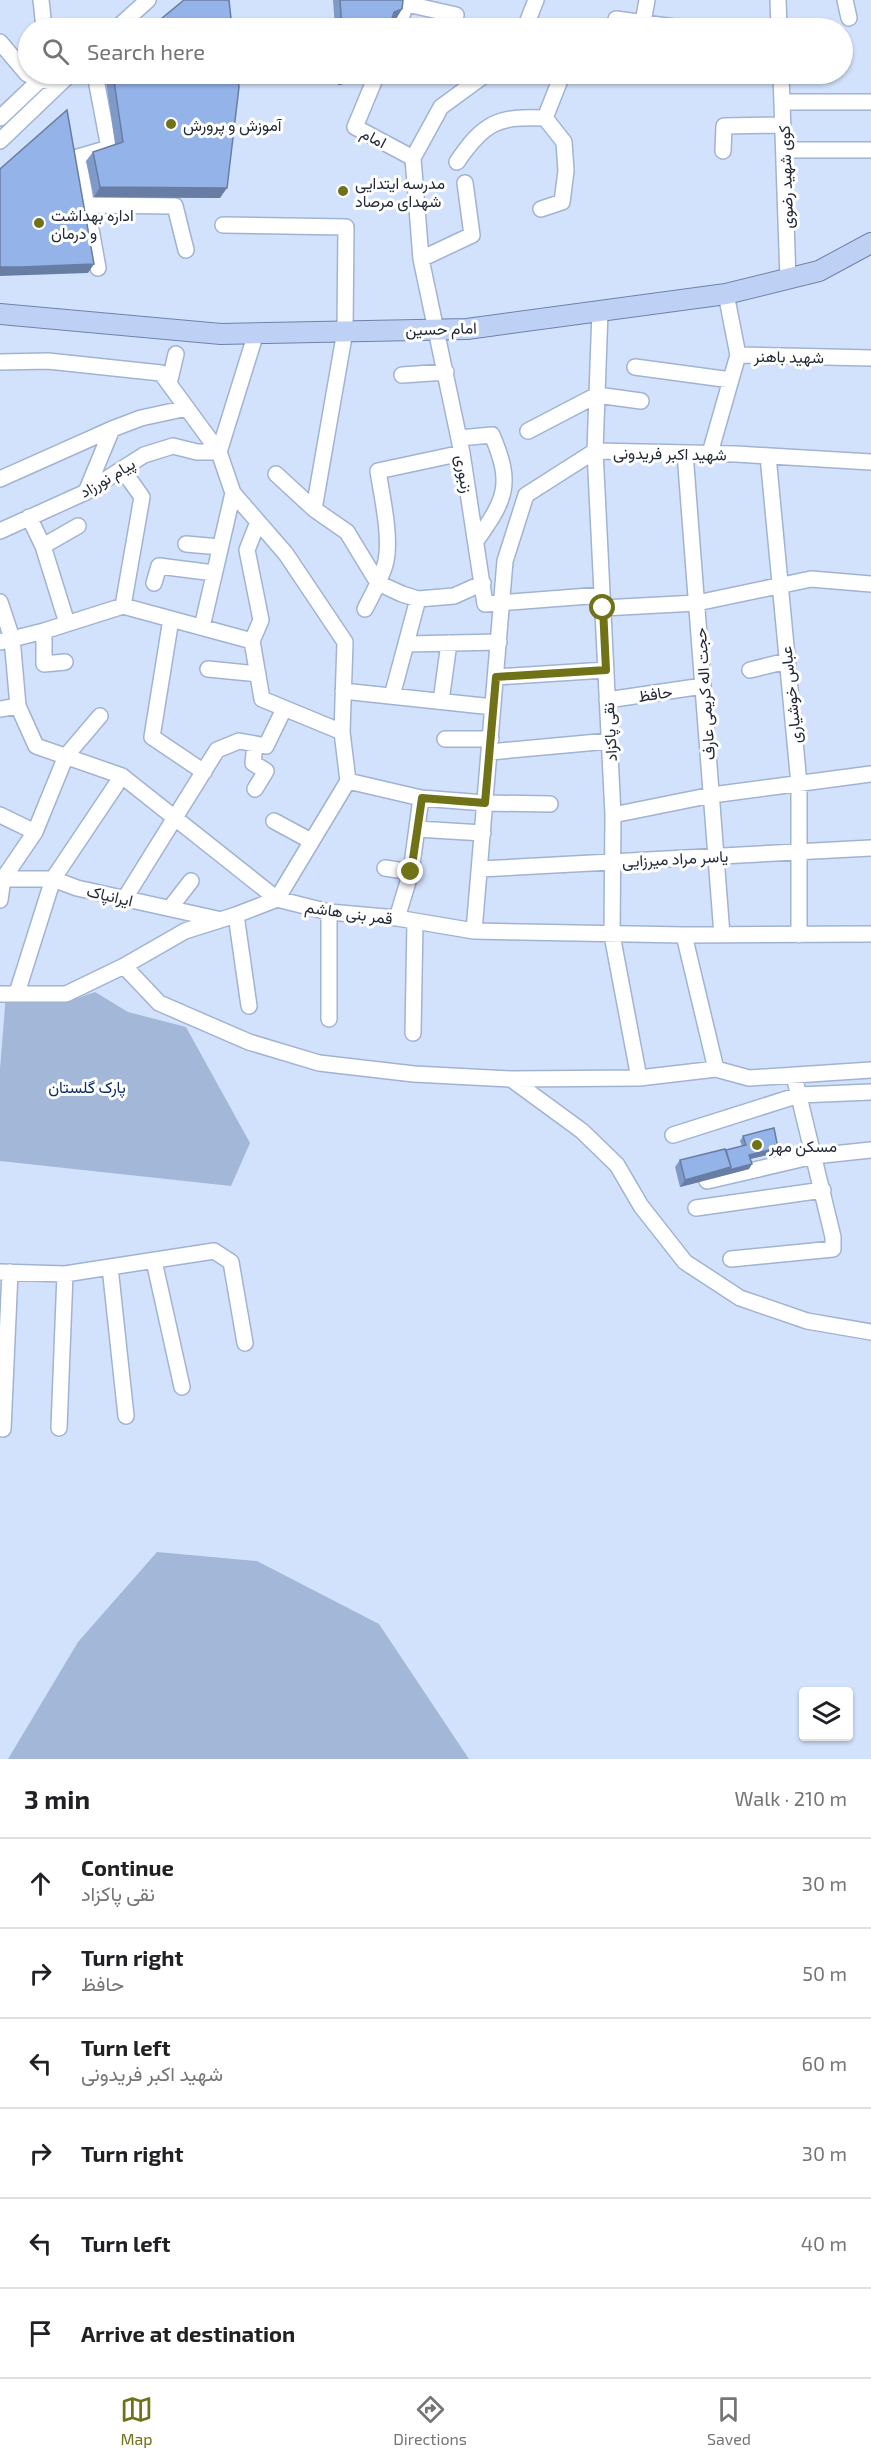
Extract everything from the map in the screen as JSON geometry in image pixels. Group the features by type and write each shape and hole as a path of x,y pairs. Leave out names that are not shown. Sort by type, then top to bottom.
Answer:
{"main road":[{"name":"امام حسین","path":"0,314 221,334 467,329 726,294 819,271 871,243"}],"street":[{"path":"41,0 43,18"},
{"path":"128,18 148,0"},
{"path":"529,18 536,0"},
{"path":"643,18 647,0"},
{"path":"778,0 779,18"},
{"path":"845,0 849,18"},
{"path":"401,18 407,2 456,15 455,18"},
{"path":"0,42 18,63"},
{"path":"0,118 36,84"},
{"path":"0,141 58,85 55,84"},
{"path":"97,84 109,148 78,157 98,268"},
{"name":"امام","path":"373,84 355,127 412,158"},
{"path":"412,158 441,107 472,84"},
{"path":"545,118 558,84"},
{"name":"کوی شهید رضوی","path":"781,84 788,280"},
{"path":"782,102 871,102"},
{"path":"457,162 469,144 492,123 514,117 545,118 564,142 566,171 562,202 541,209"},
{"path":"723,151 724,126 783,125"},
{"path":"784,150 871,150"},
{"name":"زنبوری","path":"412,158 421,259 460,446 485,603 502,604"},
{"path":"421,259 472,235 465,183"},
{"path":"87,205 176,206 186,250"},
{"path":"223,225 346,227 345,331 314,509"},
{"path":"726,294 738,355"},
{"name":"نقی پاکزاد","path":"600,311 595,451 613,815 612,935 639,1078"},
{"path":"219,452 256,333"},
{"path":"169,384 176,354"},
{"name":"شهید باهنر","path":"710,453 738,355 871,358"},
{"path":"0,362 48,362 161,372 219,452 233,492 286,554 345,642 342,732 348,781 277,899 185,931 124,966 66,994 0,994"},
{"path":"635,367 731,380"},
{"path":"402,375 446,372"},
{"path":"528,431 597,395 641,401"},
{"path":"0,479 74,448 112,429 141,418 187,408"},
{"path":"86,492 112,429"},
{"path":"365,609 378,583 386,559 386,527 378,471 492,435 503,461 505,485 496,513 476,541"},
{"name":"پیام نورزاد","path":"0,531 86,492 144,455 173,446 197,452 219,452"},
{"name":"شهید اکبر فریدونی","path":"474,931 505,561 526,495 595,451 710,453 871,462"},
{"name":"حجت اله کریمی عارف","path":"685,453 722,935"},
{"name":"عباس خوشیاری","path":"768,456 799,784 800,935"},
{"path":"122,469 142,497 123,606"},
{"path":"276,474 314,509 347,532 378,583 402,594 418,598 454,596 483,583"},
{"path":"202,627 233,492"},
{"path":"29,517 43,546 67,623"},
{"path":"258,522 247,550 261,620 252,641 262,699 342,732"},
{"path":"43,546 78,526"},
{"path":"186,544 220,547"},
{"path":"154,583 159,566 214,573"},
{"path":"502,604 697,603 811,579 871,584"},
{"path":"392,696 418,598"},
{"path":"0,602 18,705 36,746 122,776 277,899"},
{"path":"6,640 44,632 123,606 252,641"},
{"path":"171,619 152,737 204,772"},
{"path":"44,632 44,664 66,662"},
{"path":"406,644 499,642"},
{"path":"441,701 449,643"},
{"path":"750,670 787,661"},
{"path":"208,669 258,674"},
{"path":"496,677 606,670"},
{"name":"حافظ","path":"607,700 703,686"},
{"path":"343,691 493,707"},
{"path":"0,709 18,705"},
{"path":"124,898 217,750 239,741 266,746 284,709"},
{"path":"0,900 2,879 36,832 66,756 100,716"},
{"path":"445,739 490,746 609,741"},
{"path":"255,744 253,763 266,771 255,789"},
{"path":"613,815 712,795 871,774"},
{"path":"18,993 53,879 122,776"},
{"path":"348,781 422,798 485,803 550,804"},
{"path":"397,918 411,872 422,798"},
{"path":"0,815 36,832"},
{"path":"274,821 311,841"},
{"path":"417,829 483,833"},
{"name":"یاسر مراد میرزایی","path":"480,869 871,848"},
{"path":"385,868 411,872"},
{"name":"ایرانپاک","path":"2,879 53,879 77,888 220,920"},
{"path":"170,908 190,881"},
{"name":"قمر بنی هاشم","path":"277,899 329,912 397,918 415,923 474,931 612,935 871,934"},
{"path":"329,912 329,1019"},
{"path":"236,915 249,1006"},
{"path":"413,1032 415,923"},
{"path":"684,935 716,1069"},
{"path":"124,966 159,1003 249,1042 319,1063 414,1074 510,1079 639,1078 716,1069 749,1078 871,1070"},
{"path":"731,1259 833,1250 833,1237 823,1190 794,1076"},
{"path":"510,1079 582,1131 618,1165 641,1206 685,1262 741,1298 807,1322 871,1332"},
{"path":"673,1135 799,1095 871,1092"},
{"path":"707,1181 814,1156 871,1150"},
{"path":"696,1208 823,1190"},
{"path":"3,1429 5,1272 65,1274 214,1251 231,1262 245,1343"},
{"path":"154,1261 182,1387"},
{"path":"110,1267 126,1416"},
{"path":"59,1428 65,1274"}],"green space":[{"name":"پارک گلستان","path":"95,992 128,1012 186,1027 250,1143 231,1186 0,1161 0,1069 6,994 66,1002"},
{"path":"157,1552 257,1561 379,1624 469,1759 8,1759 78,1642"}],"building":[{"path":"184,0 229,0 231,18 162,18"},
{"path":"340,0 403,0 402,9 394,12 392,18 341,18"},
{"name":"آموزش و پرورش","path":"114,84 239,84 227,188 100,187 93,152 123,142"},
{"name":"اداره بهداشت و درمان","path":"67,110 94,264 0,267 0,169"},
{"path":"774,1128 778,1148 749,1155 752,1164 729,1170 731,1167 726,1150 746,1145 743,1136"},
{"path":"725,1149 731,1167 685,1180 680,1160"}],"place":[{"name":"آموزش و پرورش","path":"171,124"},
{"name":"مدرسه ایتدایی شهدای مرصاد","path":"343,191"},
{"name":"اداره بهداشت و درمان","path":"39,223"},
{"name":"مسکن مهر","path":"757,1145"}],"route":[{"path":"411,872 422,798 485,803 496,677 606,670 603,608"}]}
